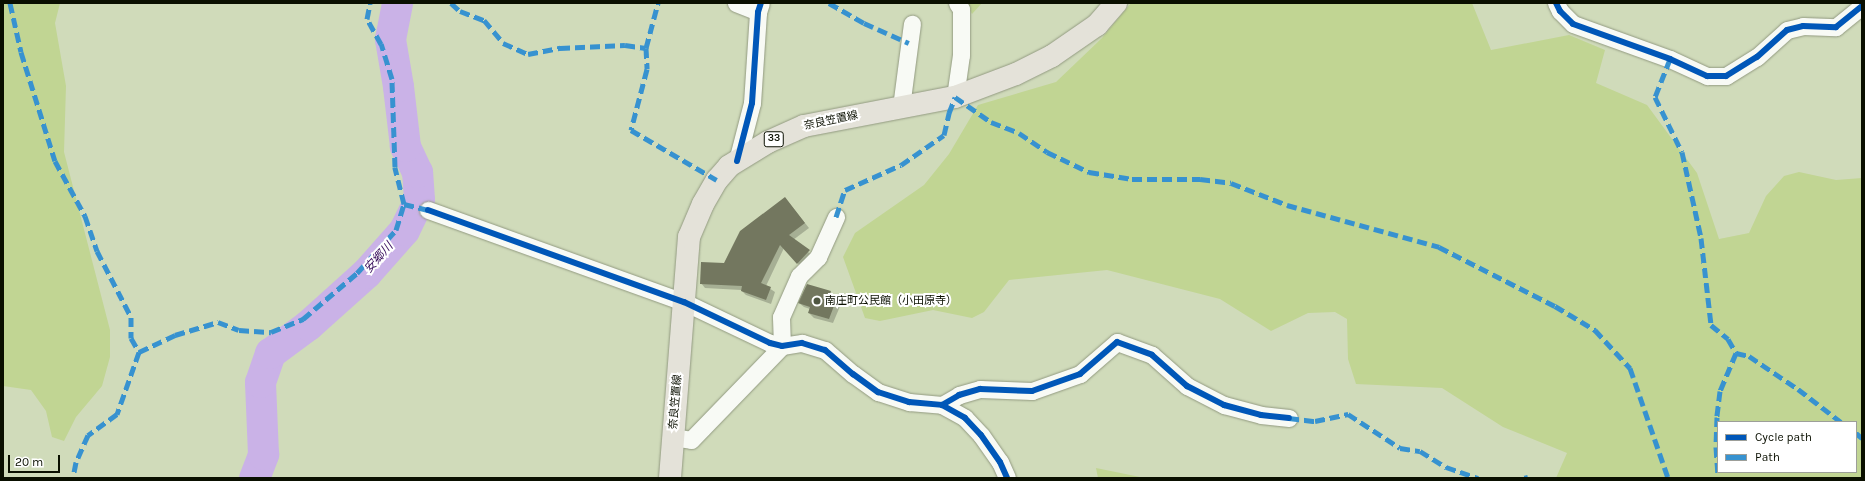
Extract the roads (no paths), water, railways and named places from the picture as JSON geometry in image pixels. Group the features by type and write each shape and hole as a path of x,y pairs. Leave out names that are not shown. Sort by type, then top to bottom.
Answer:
{"main road":[{"name":"奈良笠置線","path":"670,478 690,237 703,204 717,180 730,166 768,142 804,126 955,97 1016,74 1052,56 1096,25 1116,3"}],"street":[{"path":"736,3 759,7 752,103 737,161"},
{"path":"955,97 961,56 961,9 957,3"},
{"path":"1556,3 1560,11 1573,24 1670,59 1707,76 1726,76 1757,57 1787,30 1803,26 1836,27 1862,6"},
{"path":"900,107 912,24"},
{"path":"428,210 684,302 770,343 782,346 802,343 825,350 853,374 878,392 909,402 942,405 965,418 981,435 1000,462 1007,478"},
{"path":"673,437 691,440 782,346 782,317 784,310 799,276 818,257 836,217"},
{"path":"942,405 959,395 980,389 1032,391 1080,374 1117,342 1152,355 1187,386 1224,405 1261,415 1289,418"}],"waterway":[{"name":"安郷川","path":"254,478 263,454 260,382 270,353 308,325 366,273 404,230 419,199 417,172 405,146 398,86 390,39 397,3"}],"place":[{"name":"南庄町公民館（小田原寺）","path":"817,301"}]}
